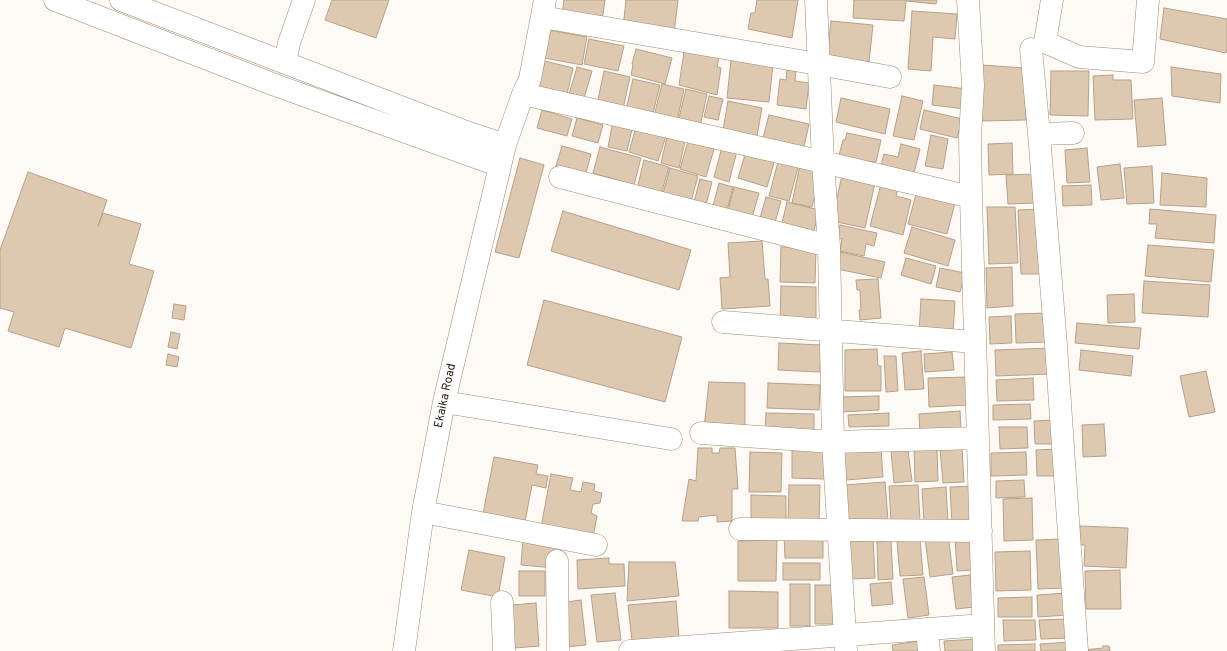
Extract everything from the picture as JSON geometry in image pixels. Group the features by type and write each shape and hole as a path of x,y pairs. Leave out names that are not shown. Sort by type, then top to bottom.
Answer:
{"street":[{"path":"55,0 275,85 500,166"},
{"path":"121,0 466,132 505,145"},
{"path":"285,63 304,0"},
{"path":"816,0 823,162 829,246 833,442 845,643"},
{"path":"968,0 972,85 970,137 971,197 984,651"},
{"path":"1052,0 1045,42 1079,57 1143,62 1148,0"},
{"path":"544,9 890,77"},
{"name":"Ekaika Road","path":"404,651 423,512 444,402 505,145 523,94 530,79 544,9"},
{"path":"1031,49 1056,345 1077,651"},
{"path":"523,94 971,197"},
{"path":"1039,134 1073,132"},
{"path":"560,178 829,246"},
{"path":"723,322 975,342"},
{"path":"444,402 671,439"},
{"path":"701,433 833,442 978,438"},
{"path":"423,512 596,545"},
{"path":"740,529 981,531"},
{"path":"557,561 558,651"},
{"path":"502,602 504,651"},
{"path":"630,651 845,643 927,629 983,625"},
{"path":"927,629 929,651"}],"building":[{"path":"332,0 389,0 376,38 325,20"},
{"path":"564,0 605,0 602,21 562,15"},
{"path":"626,0 678,0 674,33 623,28"},
{"path":"757,0 798,0 792,38 748,29 751,13 755,13"},
{"path":"854,0 937,0 936,4 906,1 904,21 853,18"},
{"path":"1164,8 1227,19 1226,53 1160,39"},
{"path":"912,11 957,14 955,39 933,37 931,71 908,69"},
{"path":"831,21 873,25 869,62 827,59"},
{"path":"549,30 587,37 582,65 544,58"},
{"path":"589,39 624,46 618,71 584,64"},
{"path":"636,49 672,58 665,84 631,75"},
{"path":"684,52 719,57 717,67 721,68 717,95 679,85"},
{"path":"731,60 773,64 769,102 727,98"},
{"path":"545,61 573,68 566,98 537,91"},
{"path":"982,65 1024,68 1026,120 982,121"},
{"path":"577,67 592,71 582,105 567,101"},
{"path":"1171,67 1221,74 1220,103 1172,96"},
{"path":"787,70 796,71 795,81 809,83 806,109 777,105 780,79 786,80"},
{"path":"604,71 630,77 623,109 597,104"},
{"path":"1051,71 1089,71 1088,116 1050,115"},
{"path":"1113,75 1113,80 1131,80 1133,119 1095,120 1093,76"},
{"path":"633,79 660,85 652,117 626,110"},
{"path":"662,84 684,89 677,121 654,116"},
{"path":"934,85 967,89 965,109 932,105"},
{"path":"686,89 707,94 700,127 678,122"},
{"path":"709,96 723,99 718,120 704,117"},
{"path":"902,96 923,101 914,140 893,136"},
{"path":"841,98 890,109 885,134 836,122"},
{"path":"1162,98 1166,145 1138,147 1134,100"},
{"path":"728,101 762,108 757,136 723,130"},
{"path":"542,110 572,119 567,136 537,128"},
{"path":"924,110 962,119 957,138 920,129"},
{"path":"769,115 809,124 803,151 762,142"},
{"path":"577,118 603,125 598,143 572,136"},
{"path":"613,121 633,125 627,151 608,147"},
{"path":"636,127 666,136 658,161 629,152"},
{"path":"847,133 881,140 876,162 838,159 843,140 845,140"},
{"path":"931,135 948,139 943,169 925,166"},
{"path":"667,137 685,141 679,168 661,163"},
{"path":"688,141 714,149 706,177 680,169"},
{"path":"1012,143 1013,174 989,175 988,144"},
{"path":"901,144 920,149 913,177 880,169 884,154 898,157"},
{"path":"562,146 591,154 585,177 555,169"},
{"path":"600,147 641,158 634,185 593,173"},
{"path":"722,147 737,151 729,182 714,177"},
{"path":"747,148 776,156 767,187 738,178"},
{"path":"1087,148 1090,182 1067,183 1065,150"},
{"path":"520,158 544,165 519,258 495,252"},
{"path":"779,158 799,164 789,201 769,196"},
{"path":"644,160 669,167 661,195 637,189"},
{"path":"1120,164 1124,198 1101,200 1097,167"},
{"path":"800,165 817,169 813,183 818,184 812,207 792,203"},
{"path":"1152,166 1154,203 1127,204 1124,168"},
{"path":"670,168 698,176 690,205 662,197"},
{"path":"28,172 107,200 98,226 103,213 141,224 129,264 154,271 131,348 65,328 59,347 8,331 14,312 0,308 0,250"},
{"path":"1162,173 1207,178 1206,207 1160,205"},
{"path":"1035,174 1036,203 1008,204 1006,175"},
{"path":"842,175 875,183 865,228 832,221"},
{"path":"700,179 712,182 705,209 693,206"},
{"path":"719,183 733,187 726,214 712,210"},
{"path":"881,184 898,188 896,196 911,200 903,235 870,226"},
{"path":"1091,185 1092,205 1063,206 1062,186"},
{"path":"734,187 759,193 751,221 727,215"},
{"path":"916,194 955,203 947,234 908,224"},
{"path":"766,197 781,201 774,226 759,222"},
{"path":"787,202 819,210 813,235 781,227"},
{"path":"987,207 1015,207 1018,263 989,264"},
{"path":"1041,209 1043,274 1021,274 1018,210"},
{"path":"1150,209 1216,215 1214,243 1155,238 1157,224 1149,224"},
{"path":"563,211 691,250 679,290 551,251"},
{"path":"840,225 877,233 874,246 866,244 864,256 840,251 842,239 837,238"},
{"path":"912,227 955,240 948,266 904,253"},
{"path":"762,241 765,279 768,279 770,306 722,309 720,278 730,277 728,243"},
{"path":"1148,245 1214,250 1211,282 1145,276"},
{"path":"781,247 816,248 815,283 780,282"},
{"path":"840,252 885,262 881,278 837,269"},
{"path":"906,258 936,266 931,284 901,275"},
{"path":"1012,267 1013,306 987,308 986,268"},
{"path":"940,268 965,273 960,292 936,287"},
{"path":"878,279 881,318 860,320 860,290 857,290 856,280"},
{"path":"1144,281 1210,285 1208,317 1142,313"},
{"path":"781,286 816,287 816,325 780,324"},
{"path":"1134,294 1135,322 1108,323 1107,295"},
{"path":"921,299 955,301 953,334 919,332"},
{"path":"544,300 682,337 665,402 527,365"},
{"path":"174,304 186,306 184,320 172,318"},
{"path":"1048,313 1049,342 1016,343 1015,314"},
{"path":"1011,316 1012,343 990,344 989,317"},
{"path":"1077,323 1141,328 1139,349 1075,343"},
{"path":"171,332 180,334 177,349 168,347"},
{"path":"779,343 821,345 820,372 778,370"},
{"path":"1051,348 1052,374 996,376 995,350"},
{"path":"877,349 878,366 881,366 881,391 845,391 845,350"},
{"path":"1081,350 1133,356 1131,376 1079,370"},
{"path":"921,351 924,389 905,390 902,353"},
{"path":"952,352 954,370 925,372 924,354"},
{"path":"168,354 179,357 177,367 166,365"},
{"path":"884,356 896,356 898,391 886,392"},
{"path":"1206,371 1215,412 1189,417 1180,376"},
{"path":"968,377 969,405 929,407 928,378"},
{"path":"1033,378 1034,400 997,401 996,380"},
{"path":"709,382 745,383 745,426 704,428"},
{"path":"768,383 820,385 819,410 767,408"},
{"path":"879,396 879,410 840,412 839,397"},
{"path":"1030,404 1031,419 993,420 993,405"},
{"path":"960,411 961,430 920,434 919,414"},
{"path":"766,413 814,414 814,433 765,432"},
{"path":"889,413 889,426 849,427 848,415"},
{"path":"1055,420 1056,444 1035,444 1034,421"},
{"path":"1104,424 1106,456 1083,457 1082,425"},
{"path":"999,427 1027,427 1028,448 1000,449"},
{"path":"914,447 937,447 938,481 915,482"},
{"path":"698,448 712,448 712,453 719,453 720,448 735,448 738,489 732,489 732,521 717,522 717,515 699,517 698,521 682,521 689,479 696,481"},
{"path":"792,448 826,449 825,479 792,478"},
{"path":"962,448 964,482 943,483 940,449"},
{"path":"881,449 883,477 846,480 844,452"},
{"path":"1059,449 1059,476 1037,476 1036,450"},
{"path":"908,450 912,481 894,483 891,451"},
{"path":"750,452 782,453 781,492 749,492"},
{"path":"1026,452 1027,475 991,476 991,453"},
{"path":"494,457 538,465 536,474 548,476 546,488 532,485 524,527 482,519"},
{"path":"551,474 573,478 570,490 581,492 583,482 595,484 594,491 602,493 600,503 593,504 591,513 597,516 593,537 541,527"},
{"path":"1024,480 1025,497 996,498 996,481"},
{"path":"885,482 888,520 848,524 844,485"},
{"path":"789,485 820,485 819,522 788,521"},
{"path":"918,485 920,520 891,522 889,486"},
{"path":"973,486 974,522 952,524 950,487"},
{"path":"946,487 948,521 924,522 922,489"},
{"path":"751,495 786,496 786,522 751,521"},
{"path":"1032,498 1033,540 1004,541 1003,499"},
{"path":"1080,526 1128,528 1126,568 1084,566 1085,545 1079,545"},
{"path":"784,535 823,536 823,558 785,558"},
{"path":"948,535 953,574 930,577 925,538"},
{"path":"973,536 975,570 957,571 955,537"},
{"path":"873,538 875,578 851,579 848,540"},
{"path":"523,539 554,544 555,568 521,565"},
{"path":"920,539 923,575 900,576 897,541"},
{"path":"1061,539 1064,588 1038,589 1036,540"},
{"path":"777,540 776,581 738,581 738,541"},
{"path":"891,541 893,579 878,580 877,542"},
{"path":"469,550 505,557 498,597 461,590"},
{"path":"1030,551 1031,590 996,591 995,552"},
{"path":"609,558 609,564 624,564 625,586 578,589 577,560"},
{"path":"629,562 675,562 679,596 627,601"},
{"path":"783,563 820,563 820,580 783,580"},
{"path":"1120,570 1121,609 1086,609 1085,571"},
{"path":"519,571 545,571 545,596 519,596"},
{"path":"970,575 974,607 956,609 952,577"},
{"path":"924,577 929,615 908,618 903,579"},
{"path":"891,582 893,604 872,606 870,584"},
{"path":"790,584 810,584 810,626 790,626"},
{"path":"815,585 835,585 835,624 815,624"},
{"path":"729,591 778,592 778,628 729,628"},
{"path":"615,593 621,640 597,642 591,595"},
{"path":"1067,593 1068,615 1038,617 1037,595"},
{"path":"1032,597 1032,617 998,617 998,598"},
{"path":"581,600 586,645 565,647 560,603"},
{"path":"676,601 679,637 632,641 628,605"},
{"path":"536,603 539,646 515,648 511,605"},
{"path":"1068,619 1069,638 1041,639 1039,620"},
{"path":"1003,620 1035,620 1036,640 1004,641"},
{"path":"977,639 978,651 945,651 944,641"},
{"path":"919,641 920,651 893,651 892,645"},
{"path":"1070,642 1070,651 1041,651 1040,644"},
{"path":"1035,644 1035,651 998,651 998,645"},
{"path":"1103,646 1109,646 1110,651 1083,651 1103,648"}]}
